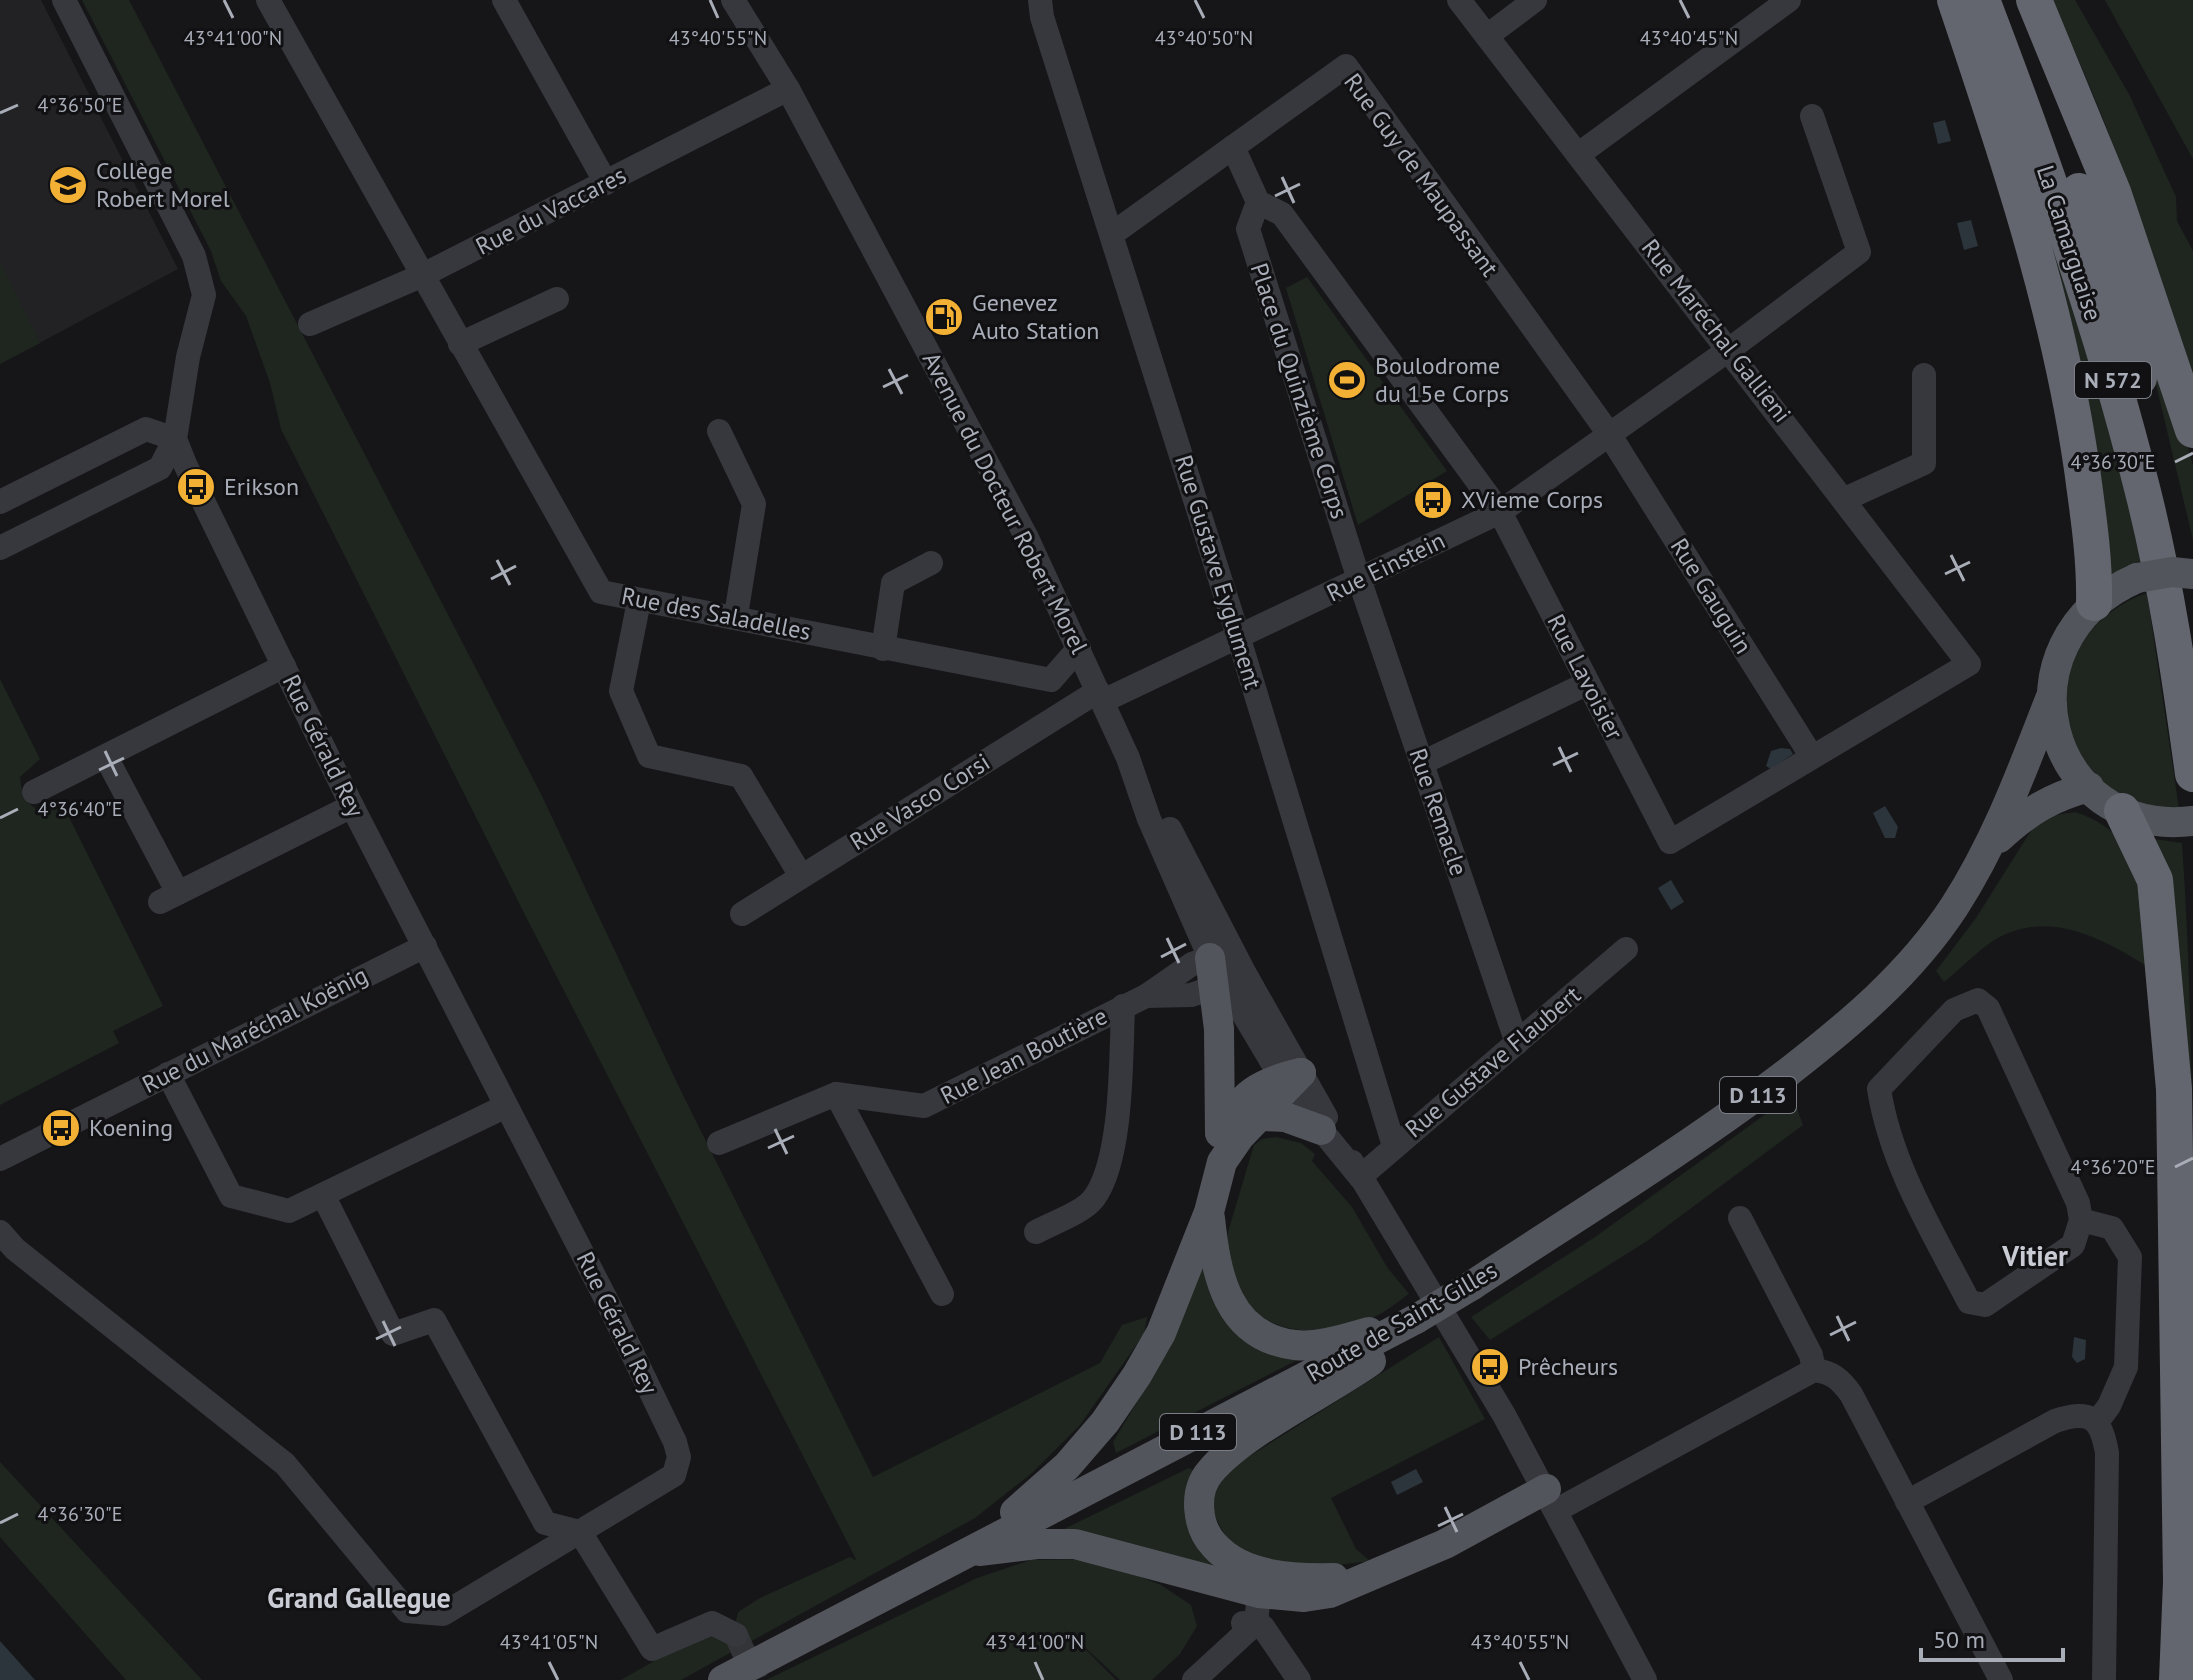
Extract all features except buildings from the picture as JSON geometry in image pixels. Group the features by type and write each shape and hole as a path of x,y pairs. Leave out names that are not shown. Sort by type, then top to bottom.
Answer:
{"highway":[{"path":"1955,0 2002,140 2060,343 2088,513 2094,603"},
{"name":"La Camarguaise","path":"1982,0 2056,199 2113,380 2143,491 2167,609 2193,774"},
{"name":"La Camarguaise","path":"2008,0 2099,248 2138,376 2165,481 2193,626"},
{"path":"2034,0 2113,192 2193,430"},
{"path":"2122,811 2155,880 2174,1089 2181,1582 2177,1680"}],"main road":[{"path":"2193,574 2172,572 2137,578 2094,603 2075,623 2061,646 2053,672 2050,699 2055,729 2066,758 2089,787 2122,811 2156,821 2193,821"},
{"name":"Route de Saint-Gilles","path":"723,1680 959,1554 1416,1319 1728,1119 1843,1029 1902,975 1952,909 1991,845 2050,699"},
{"name":"Route de Saint-Gilles","path":"1991,845 2025,813 2055,797 2089,787"},
{"path":"1210,958 1228,982 1219,1029 1221,1147"},
{"path":"1221,1147 1240,1136 1263,1116 1290,1080"},
{"path":"959,1554 1067,1466 1105,1422 1161,1333 1209,1212 1221,1147 1238,1102 1254,1089 1290,1080"},
{"path":"1263,1116 1285,1117 1321,1130"},
{"path":"1209,1212 1221,1287 1240,1318 1267,1338 1298,1346 1339,1340 1416,1319"},
{"path":"1249,1583 1203,1530 1198,1501 1208,1474 1234,1449 1389,1347 1416,1319"},
{"path":"959,1554 1037,1544 1075,1544 1249,1583 1383,1571 1486,1523 1551,1500"}],"street":[{"path":"0,548 160,468 175,439 188,357 204,295 194,256 64,0"},
{"name":"Rue des Saladelles","path":"268,0 601,592 639,601 736,615 883,649 1051,680"},
{"path":"504,0 606,183"},
{"name":"Avenue du Docteur Robert Morel","path":"733,0 788,89 1027,538 1101,696 1128,758 1149,819 1210,958"},
{"name":"Rue Gustave Eyglument","path":"1040,0 1042,17 1239,638 1394,1146"},
{"name":"Rue Maréchal Gallieni","path":"1459,0 1969,664 1812,757"},
{"path":"1487,36 1535,0"},
{"path":"1579,154 1789,0"},
{"name":"Rue Guy de Maupassant","path":"1112,234 1346,66 1609,434"},
{"name":"Rue du Vaccares","path":"310,324 423,275 788,89"},
{"name":"Rue Einstein","path":"1101,696 1239,638 1500,512 1730,349 1859,252 1812,116"},
{"path":"1233,147 1258,202"},
{"name":"Place du Quinzième Corps","path":"1359,580 1248,229 1258,202 1282,214 1500,512"},
{"path":"460,344 557,299"},
{"path":"1845,499 1924,463 1924,375"},
{"path":"0,502 146,429 175,439"},
{"path":"719,431 754,504 736,615"},
{"name":"Rue Gauguin","path":"1609,434 1812,757"},
{"name":"Rue Gérald Rey","path":"175,439 352,806 675,1442 679,1457 674,1475 580,1532"},
{"name":"Rue Lavoisier","path":"1500,512 1670,842 1812,757"},
{"path":"883,649 893,583 931,563"},
{"name":"Rue Remacle","path":"1359,580 1517,1043"},
{"path":"639,601 621,691 649,756 741,776 801,876"},
{"path":"1062,713 1051,680 1079,648"},
{"path":"34,792 284,666"},
{"path":"1422,763 1588,683"},
{"name":"Rue Vasco Corsi","path":"742,914 1062,713 1101,696"},
{"path":"106,757 169,897 352,806"},
{"name":"Avenue du Docteur Robert Morel","path":"1128,758 1162,813 1228,982 1321,1130 1360,1177"},
{"name":"Rue du Maréchal Koënig","path":"0,1159 425,946"},
{"name":"Rue Gustave Flaubert","path":"1360,1177 1626,949"},
{"name":"Rue Jean Boutière","path":"836,1094 924,1106 1146,996 1166,979 1210,958"},
{"name":"Rue Jean Boutière","path":"1146,996 1191,995 1228,982"},
{"path":"1978,1000 1988,1008 2072,1189 2081,1220 2073,1245 1985,1305 1969,1302 1910,1189 1884,1122 1879,1089 1954,1010 1978,1000"},
{"path":"1036,1232 1093,1201 1104,1179 1118,1110 1123,1006"},
{"path":"168,1074 231,1196 289,1211 506,1106"},
{"name":"Avenue du Docteur Robert Morel","path":"1290,1080 1360,1177 1452,1327 1551,1500 1645,1680"},
{"path":"719,1143 836,1094 942,1294"},
{"path":"323,1195 393,1334 434,1320 545,1523 580,1532 652,1649 712,1623 736,1635"},
{"path":"1740,1218 1811,1355 1814,1370"},
{"path":"2081,1220 2112,1228 2130,1257 2126,1367 2109,1406 2097,1422"},
{"path":"0,1232 15,1249 285,1464 407,1611 443,1614 580,1532"},
{"path":"1551,1500 1814,1370 1839,1378 1851,1394 2001,1680"},
{"path":"1907,1502 2055,1421 2074,1415 2097,1422 2103,1429 2107,1453 2104,1680"},
{"path":"1249,1583 1256,1623 1270,1637 1299,1680"},
{"path":"1220,1653 1249,1583"},
{"path":"1229,1629 1246,1622 1256,1623"},
{"path":"1194,1680 1256,1623"}],"shaded area":[{"name":"Collège Robert Morel","path":"0,0 41,0 178,269 0,364"},
{"path":"82,0 129,0 541,794 680,1089 873,1477 1100,1363 1122,1325 1147,1317 1144,1334 1080,1425 1032,1473 975,1518 681,1680 621,1680 661,1657 735,1625 738,1612 760,1598 850,1557 857,1561 522,909 281,429 270,383 246,316 221,281 211,251"},
{"path":"2051,0 2075,0 2130,96 2176,197 2177,221 2193,251 2193,391 2131,192 2094,95"},
{"path":"2105,0 2193,0 2193,159"},
{"path":"1945,120 1951,141 1938,144 1933,123"},
{"path":"2012,124 2077,304 2142,560 2109,578"},
{"path":"1971,220 1978,246 1964,250 1957,223"},
{"path":"0,264 40,343 0,364"},
{"name":"Boulodrome du 15e Corps","path":"1307,277 1447,471 1358,525 1286,288"},
{"path":"2150,359 2177,410 2193,465 2193,540"},
{"path":"2147,593 2179,809 2137,802 2114,791 2088,768 2072,741 2065,712 2066,682 2076,654 2093,629 2117,608"},
{"path":"0,679 40,759 20,777 23,798 38,811 63,805 163,1006 113,1031 119,1043 0,1105"},
{"path":"1790,749 1793,754 1771,769 1766,766 1771,751"},
{"path":"1885,806 1898,827 1895,838 1885,838 1873,813"},
{"path":"2075,812 2100,823 2118,837 2130,855 2143,896 2150,968 2096,938 2057,927 2037,927 2017,930 1996,939 1944,982 1936,971 1976,918 2032,829 2049,816"},
{"path":"2154,839 2182,843 2190,1024 2193,1328"},
{"path":"1671,880 1684,902 1671,910 1658,888"},
{"path":"1792,1095 1803,1125 1647,1241 1490,1340 1471,1317 1595,1237"},
{"path":"1276,1137 1301,1143 1315,1154 1312,1161 1352,1207 1387,1267 1409,1294 1372,1318 1333,1329 1313,1330 1275,1324 1258,1314 1245,1300 1229,1256 1228,1232 1254,1145 1262,1139"},
{"path":"1200,1249 1206,1279 1303,1357 1116,1453 1113,1442 1140,1397"},
{"path":"1439,1337 1485,1419 1331,1498 1356,1549 1370,1561 1323,1566 1290,1565 1258,1559 1237,1549 1218,1523 1210,1500 1229,1469"},
{"path":"2074,1337 2086,1340 2085,1359 2077,1363 2072,1357"},
{"path":"0,1462 202,1680 126,1680 0,1537"},
{"path":"1189,1468 1194,1471 1214,1567 1064,1529"},
{"path":"1416,1469 1423,1482 1397,1495 1391,1482"},
{"path":"1095,1559 1161,1585 1191,1605 1197,1626 1180,1654 1152,1680 1120,1680 1061,1625 1116,1680 766,1680 977,1578 1031,1560"},
{"path":"0,1641 35,1680 0,1680"}],"tunnel":[{"path":"736,1635 756,1680"}],"place":[{"name":"Collège Robert Morel","path":"68,185"},
{"name":"Genevez Auto Station","path":"944,317"},
{"name":"Boulodrome du 15e Corps","path":"1347,380"},
{"name":"Erikson","path":"196,487"},
{"name":"XVieme Corps","path":"1433,500"},
{"name":"Koening","path":"61,1128"},
{"name":"Prêcheurs","path":"1490,1367"}],"district":[{"name":"Vitier","path":"2035,1256"},
{"name":"Grand Gallegue","path":"359,1598"}]}
